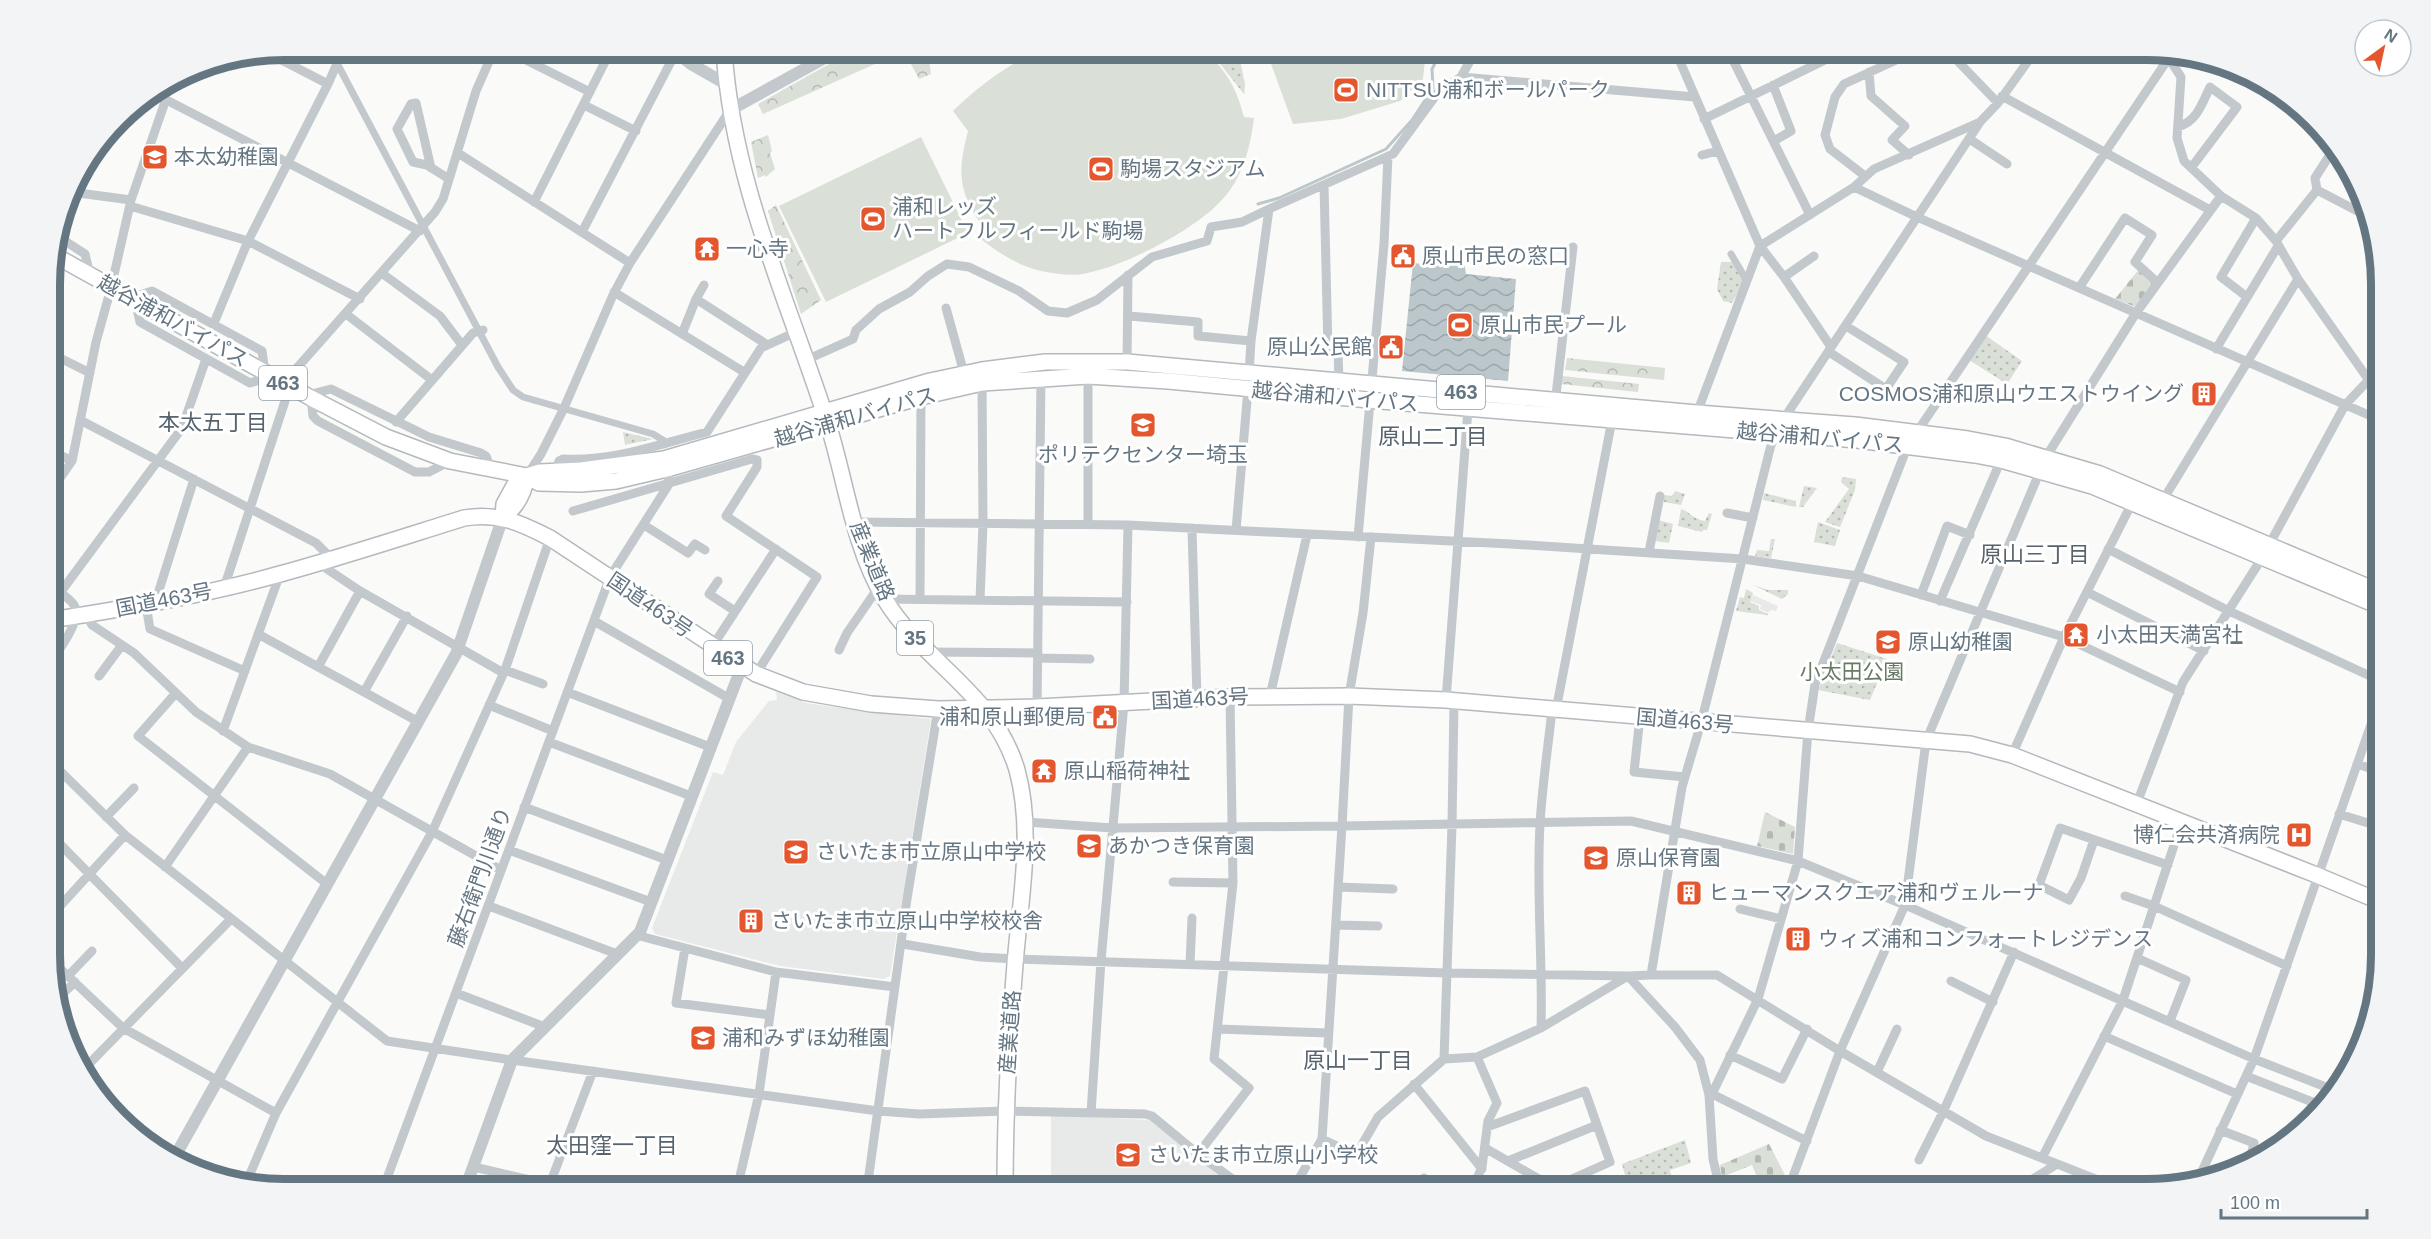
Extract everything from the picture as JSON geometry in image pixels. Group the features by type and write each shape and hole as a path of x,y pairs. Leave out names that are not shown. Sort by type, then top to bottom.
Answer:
{"main road":[{"name":"産業道路","path":"725,60 730,110 746,185 826,418 855,522 881,593 908,630 985,708 1002,734 1016,768 1026,822 1005,1111 1005,1179"},
{"name":"越谷浦和バイパス","path":"61,259 308,397 386,437 450,461 527,476 539,483 581,484 616,481 668,470 930,381 964,374 1045,362 1127,362 1249,381 1369,392 1556,399 1696,413 2100,474 2163,500 2371,603"},
{"name":"越谷浦和バイパス","path":"826,418 982,383 1088,376 1339,382 1369,392 1468,409 1612,420 1917,432 1996,444 2132,503 2371,589"},
{"name":"越谷浦和バイパス","path":"527,476 540,472 606,468 668,470"},
{"path":"503,517 504,504 515,484 527,476"},
{"name":"国道463号","path":"60,619 150,604 224,588 280,574 464,518 491,515 503,517 550,538 742,666 756,674 803,692 881,705 938,709 1037,707 1197,698 1349,696 1450,701 1970,744 2012,755 2371,898"}],"street":[{"path":"282,60 328,84"},
{"path":"335,60 422,229 513,390 523,397 652,434 666,442"},
{"path":"214,323 248,241 339,60"},
{"path":"224,588 285,401 288,385 301,364 422,229 443,199 476,91 490,60"},
{"path":"526,60 590,92"},
{"path":"534,202 606,60"},
{"path":"582,232 671,60"},
{"path":"687,60 708,75 726,84"},
{"path":"527,476 563,410 614,292 630,263 730,110 821,60"},
{"path":"806,360 853,339 856,330 879,309 910,292 928,276 948,264 969,267 986,274 1019,291 1048,311 1067,313 1097,300 1152,257 1207,241 1211,227 1242,222 1393,154 1439,91 1461,77 1470,60"},
{"path":"1678,60 1760,246 1784,277 1830,350 1886,389 1904,362 1846,326"},
{"path":"1734,60 1810,215"},
{"path":"1704,119 1825,60"},
{"path":"1865,176 1830,150 1825,135 1835,97 1844,84 1896,60"},
{"path":"1962,60 2000,100 2106,153 2210,210"},
{"path":"1651,975 1685,777 1701,723 1771,445 1780,427 1917,217 1971,140 1980,122 2000,100 2029,60"},
{"path":"1917,432 2106,153 2164,60"},
{"path":"2170,61 2181,77 2177,138 2184,161 2221,196 2256,218 2277,243 2298,279 2368,380"},
{"path":"1869,72 1871,96 1905,126 1892,140 1909,155"},
{"path":"1461,77 1695,97"},
{"path":"1773,85 1791,131 1774,141"},
{"path":"2178,127 2189,123 2198,112 2210,87 2237,107 2191,168"},
{"path":"161,97 288,164 422,229"},
{"path":"60,478 72,461 130,203 166,99"},
{"path":"431,168 416,103 411,104 398,129 413,162 431,168 449,179"},
{"path":"584,105 636,131"},
{"path":"1696,413 1760,246 1854,187 1874,169 1980,122"},
{"path":"1971,140 2007,164"},
{"path":"1702,155 1718,151"},
{"path":"458,153 630,263"},
{"path":"2216,349 2277,243 2317,190 2315,178 2330,155"},
{"path":"1358,537 1369,392 1384,244 1388,156"},
{"path":"1324,185 1328,350"},
{"path":"1854,187 1917,217 2371,416"},
{"path":"2317,190 2359,212"},
{"path":"79,194 130,203 248,241 360,299"},
{"path":"1792,1179 1840,1051 1905,905 1926,741 2043,464 2136,313 2221,196"},
{"path":"2354,209 2356,204"},
{"path":"1236,530 1251,341 1269,209"},
{"path":"2079,288 2125,218 2152,235 2134,262 2158,283"},
{"path":"2247,297 2221,277 2256,218"},
{"path":"64,242 82,251 87,258 90,275"},
{"path":"1554,415 1573,247"},
{"path":"1731,254 1747,281"},
{"path":"1784,277 1814,256"},
{"path":"382,274 440,316 462,345"},
{"path":"1127,362 1128,275"},
{"path":"2163,500 2298,279"},
{"path":"682,334 704,285"},
{"path":"152,291 214,323 262,351 269,374 250,383 206,359 140,322 131,298 152,291"},
{"path":"614,292 744,372"},
{"path":"696,299 766,344"},
{"path":"946,308 964,374"},
{"path":"346,314 432,380"},
{"path":"1129,316 1198,322 1198,336 1251,341"},
{"path":"396,422 473,333 481,330"},
{"path":"556,471 559,461 563,459 596,459 621,455 707,432 744,372 766,344 796,332"},
{"path":"1302,348 1338,351 1339,382"},
{"path":"60,358 90,373"},
{"path":"206,359 182,428 60,593 73,603 81,616 134,653 175,693 223,731 248,747 330,774 501,870"},
{"path":"1088,376 1088,524"},
{"path":"2137,803 2183,682 2265,551 2345,405 2371,377"},
{"path":"1037,707 1041,378"},
{"path":"980,600 983,523 982,383"},
{"path":"450,461 429,472 415,472 318,421 313,416 308,397 331,389 429,437 481,453 486,456 492,471"},
{"path":"920,599 921,397"},
{"path":"1444,1059 1452,825 1450,701 1458,541 1468,409"},
{"path":"80,420 316,543 325,560 360,591 500,671 505,670 543,684"},
{"path":"1542,1028 1538,887 1540,824 1554,710 1612,420"},
{"path":"666,442 668,470"},
{"path":"1711,1095 1758,999 1798,861 1808,731 1815,684 1908,445"},
{"path":"60,455 72,461"},
{"path":"573,511 668,470 757,459 758,466 726,516 817,577 756,674"},
{"path":"1940,601 2001,460"},
{"name":"藤右衛門川通り","path":"387,1179 610,577 644,525 668,470"},
{"path":"194,479 150,604 150,629 245,671"},
{"path":"1649,552 1660,496"},
{"path":"2012,755 2064,637 2132,503"},
{"path":"1727,513 1753,518"},
{"path":"177,1152 459,647 503,517"},
{"path":"855,522 1128,525 1458,541 1743,559 1858,576 2064,637 2180,692"},
{"path":"644,525 688,553 695,544 705,550"},
{"path":"1091,1113 1101,961 1124,703 1128,525"},
{"path":"1921,595 1947,526 1970,535"},
{"path":"1192,528 1197,698"},
{"path":"1270,696 1307,535"},
{"path":"1299,1179 1322,1139 1349,696 1363,613 1371,537"},
{"path":"249,1176 276,1113 432,832 505,670 550,538"},
{"path":"712,647 776,549"},
{"path":"2108,549 2229,611 2371,676"},
{"path":"223,731 280,574"},
{"path":"718,581 709,594 735,611"},
{"path":"318,667 360,591"},
{"path":"2087,592 2204,651"},
{"path":"839,650 847,633 881,593 920,599 1127,602"},
{"path":"60,648 81,616"},
{"path":"364,692 407,616"},
{"path":"594,621 730,699"},
{"path":"258,634 417,722"},
{"path":"99,676 122,645"},
{"path":"930,652 1090,659"},
{"path":"469,1179 512,1060 639,932 742,666"},
{"path":"567,692 710,747"},
{"path":"175,693 138,736 327,884"},
{"path":"1198,1155 1249,1088 1215,1059 1233,883 1230,697"},
{"path":"489,705 553,731"},
{"path":"868,1179 903,944 907,899 938,709"},
{"path":"1640,717 1634,771 1685,777"},
{"path":"2201,1172 2254,1059 2357,764 2371,735"},
{"path":"549,742 691,796"},
{"path":"165,867 248,747"},
{"path":"2357,764 2371,769"},
{"path":"60,771 125,835 387,1041 759,1094 919,1114 1005,1111 1145,1114 1152,1116 1198,1155 1232,1179"},
{"path":"106,817 134,788"},
{"path":"524,807 667,860"},
{"path":"2339,814 2371,824"},
{"path":"1026,822 1113,828 1233,829 1632,821 1798,861 2014,952 2254,1059 2327,1088"},
{"path":"2042,1158 2123,1000 2182,821"},
{"path":"2094,840 2081,878 2069,900 2039,885 2060,828 2168,865"},
{"path":"60,906 125,835"},
{"path":"60,844 182,968"},
{"path":"509,850 651,902"},
{"path":"1173,882 1233,883"},
{"path":"1338,887 1393,889"},
{"path":"2125,896 2154,906 2287,966"},
{"path":"489,906 617,954"},
{"path":"1740,909 1781,919"},
{"path":"1190,964 1192,918"},
{"path":"88,1064 231,919"},
{"path":"1336,925 1378,926"},
{"path":"636,935 776,972 896,987"},
{"path":"903,944 980,957 1016,959 1447,973 1717,975 1840,1051 1986,1136 2096,1179"},
{"path":"685,948 676,1003 770,1014"},
{"path":"63,991 92,951"},
{"path":"1919,1160 1944,1110 2014,952"},
{"path":"2136,958 2186,980 2170,1021"},
{"path":"60,969 123,1028 276,1113"},
{"path":"739,1179 759,1094 776,972"},
{"path":"1322,1139 1356,1155 1377,1117 1444,1059 1477,1056 1542,1028 1628,976"},
{"path":"1628,976 1675,1027 1700,1060 1711,1095 1713,1159 1718,1179"},
{"path":"1951,981 1993,1002"},
{"path":"456,993 545,1028"},
{"path":"1218,1029 1328,1033"},
{"path":"1730,1055 1782,1079 1807,1029"},
{"path":"1876,1071 1897,1029"},
{"path":"2104,1036 2237,1094"},
{"path":"1477,1056 1497,1103 1487,1127 1482,1169 1477,1179"},
{"path":"552,1179 592,1071"},
{"path":"2246,1076 2315,1103"},
{"path":"1414,1084 1482,1169"},
{"path":"1487,1127 1585,1091 1610,1162 1574,1179"},
{"path":"1711,1095 1807,1141"},
{"path":"1508,1161 1597,1125"},
{"path":"2220,1130 2254,1143 2252,1153"},
{"path":"1485,1148 1539,1179"},
{"path":"2039,1179 2057,1164"},
{"path":"474,1167 519,1179"},
{"path":"2085,1179 2088,1176"}],"shaded area":[{"path":"1753,595 1778,606 1776,611 1771,610 1768,613 1760,609 1761,605 1750,601"},
{"name":"さいたま市立原山中学校","path":"776,692 806,703 931,719 890,976 884,979 780,966 655,934 652,928 713,772 723,775 736,742 769,701 777,700"},
{"name":"さいたま市立原山小学校","path":"1051,1114 1161,1121 1235,1179 1051,1179"}],"green space":[{"path":"836,60 884,60 763,114 758,104"},
{"path":"909,60 929,60 931,74 919,79"},
{"name":"駒場スタジアム","path":"1021,60 1214,60 1230,80 1244,117 1254,118 1240,173 1220,202 1192,225 1175,236 1118,264 1083,274 1070,275 1036,270 1018,263 978,237 985,230 969,205 962,182 962,159 968,131 953,111 994,76"},
{"path":"1217,60 1240,60 1245,85 1244,94"},
{"name":"NITTSU浦和ボールパーク","path":"1270,60 1425,60 1423,79 1400,101 1341,119 1293,124"},
{"path":"768,135 775,169 766,177 765,175 758,178 751,142"},
{"name":"浦和レッズ ハートフルフィールド駒場","path":"921,137 968,233 826,302 779,206"},
{"path":"776,205 821,300 801,314 768,211"},
{"path":"1721,262 1733,262 1744,282 1732,303 1723,301 1717,289"},
{"path":"2140,268 2154,282 2136,307 2115,299"},
{"path":"1985,335 2022,361 2007,384 1969,360"},
{"path":"1567,358 1665,368 1664,380 1565,370"},
{"path":"1562,376 1639,384 1638,392 1561,384"},
{"path":"623,432 653,439 625,445"},
{"path":"1842,477 1856,479 1855,490 1840,527 1825,522 1849,489 1841,482"},
{"path":"1804,486 1817,488 1803,507 1799,507"},
{"path":"1675,491 1685,494 1681,505 1664,502 1664,495 1672,496"},
{"path":"1764,493 1796,501 1796,507 1763,500"},
{"path":"1681,509 1705,521 1709,513 1712,514 1707,530 1702,532 1678,526"},
{"path":"1658,520 1673,524 1669,543 1655,541"},
{"path":"1818,522 1840,530 1835,546 1814,542"},
{"path":"1771,539 1775,539 1771,558 1755,556 1757,550 1769,551"},
{"path":"1753,585 1768,590 1788,590 1788,594 1782,599"},
{"path":"1746,589 1753,593 1750,602 1759,606 1759,610 1767,615 1736,611 1740,597 1744,598"},
{"name":"小太田公園","path":"1837,643 1887,659 1870,700 1818,690"},
{"path":"1765,812 1795,827 1793,854 1757,846"},
{"path":"1685,1140 1691,1163 1670,1170 1672,1179 1626,1179 1622,1164"},
{"path":"1769,1144 1786,1177 1758,1179 1752,1165 1722,1177 1720,1165"}],"water":[{"name":"原山市民プール","path":"1443,251 1463,252 1466,274 1516,279 1508,381 1402,371 1413,263 1440,266"}],"waterway":[{"path":"1258,204 1279,198 1386,149 1412,120 1433,88 1432,69 1437,60"}],"place":[{"name":"NITTSU浦和ボールパーク","path":"1346,90"},
{"name":"本太幼稚園","path":"155,157"},
{"name":"駒場スタジアム","path":"1101,169"},
{"name":"浦和レッズ ハートフルフィールド駒場","path":"873,219"},
{"name":"一心寺","path":"707,249"},
{"name":"原山市民の窓口","path":"1403,256"},
{"name":"原山市民プール","path":"1460,325"},
{"name":"原山公民館","path":"1391,347"},
{"name":"COSMOS浦和原山ウエストウイング","path":"2204,394"},
{"name":"ポリテクセンター埼玉","path":"1143,425"},
{"name":"小太田天満宮社","path":"2076,635"},
{"name":"原山幼稚園","path":"1888,642"},
{"name":"浦和原山郵便局","path":"1105,717"},
{"name":"原山稲荷神社","path":"1044,771"},
{"name":"博仁会共済病院","path":"2299,835"},
{"name":"あかつき保育園","path":"1089,846"},
{"name":"さいたま市立原山中学校","path":"796,852"},
{"name":"原山保育園","path":"1596,858"},
{"name":"ヒューマンスクエア浦和ヴェルーナ","path":"1689,893"},
{"name":"さいたま市立原山中学校校舎","path":"751,921"},
{"name":"ウィズ浦和コンフォートレジデンス","path":"1798,939"},
{"name":"浦和みずほ幼稚園","path":"703,1038"},
{"name":"さいたま市立原山小学校","path":"1128,1155"}],"district":[{"name":"本太五丁目","path":"213,422"},
{"name":"原山二丁目","path":"1433,436"},
{"name":"原山三丁目","path":"2035,554"},
{"name":"原山一丁目","path":"1358,1060"},
{"name":"太田窪一丁目","path":"612,1145"}]}
